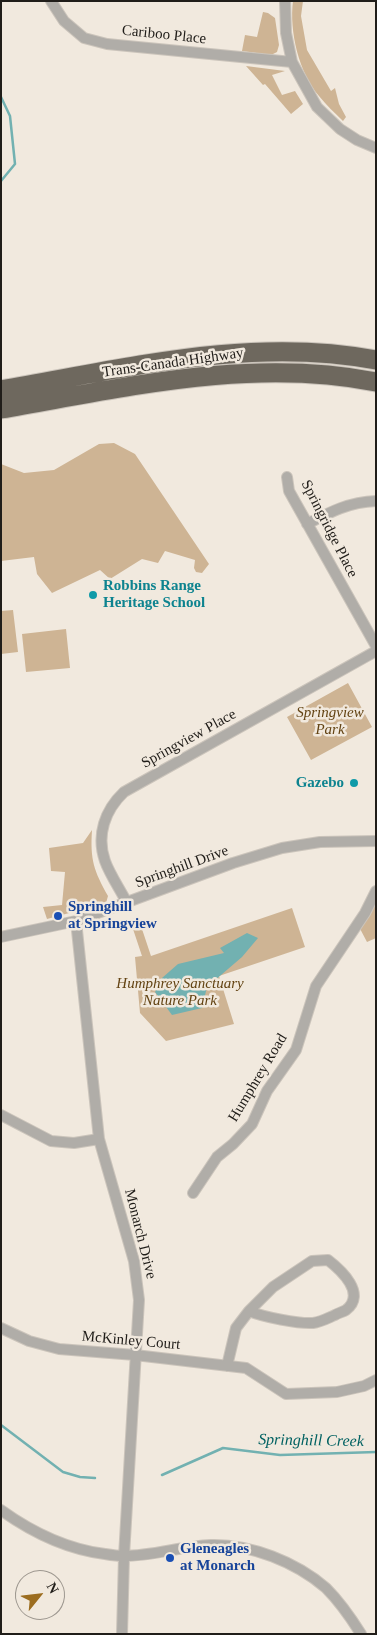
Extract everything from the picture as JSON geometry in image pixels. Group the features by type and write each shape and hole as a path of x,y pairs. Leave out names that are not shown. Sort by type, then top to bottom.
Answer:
{"highway":[{"name":"Trans-Canada Highway","path":"1,390 224,353 279,352 323,354 376,360"},
{"name":"Trans-Canada Highway","path":"1,409 170,380 222,375 273,372 320,375 376,382"}],"street":[{"name":"Cariboo Place","path":"50,1 64,22 84,38 107,44 292,62"},
{"path":"285,1 286,32 292,62 317,107 340,129 357,140 376,148"},
{"name":"Springridge Place","path":"287,477 289,491 376,646"},
{"path":"307,524 336,508 376,500"},
{"name":"Springview Place","path":"127,903 105,862 102,850 103,830 107,814 114,802 124,792 376,652"},
{"name":"Springhill Drive","path":"1,937 76,921 234,863 282,848 320,842 376,841"},
{"name":"Humphrey Road","path":"193,1193 217,1157 233,1144 252,1124 267,1091 296,1050 316,986 365,912 376,891"},
{"name":"Monarch Drive","path":"76,921 99,1139 134,1261 139,1300 124,1556 122,1634"},
{"path":"1,1115 51,1141 74,1143 99,1139"},
{"path":"227,1366 236,1328 249,1311 273,1287 312,1261 328,1260 348,1278 353,1294 352,1302 346,1309 324,1321 313,1323 261,1316 249,1311"},
{"name":"McKinley Court","path":"1,1328 29,1341 59,1349 135,1355 246,1368 286,1394 337,1392 364,1386 376,1380"},
{"path":"1,1510 23,1526 53,1541 90,1552 124,1556 211,1545 252,1548 290,1563 326,1589 353,1621 360,1634"}],"green space":[{"path":"293,1 303,1 301,16 307,50 331,91 335,88 339,104 346,117 343,121 312,87 301,64 294,38"},
{"path":"263,12 275,18 279,45 277,52 271,55 242,51 245,35 257,37"},
{"path":"246,66 285,71 272,75 282,95 295,91 303,104 291,114 265,84 263,85"},
{"path":"114,443 135,454 209,564 202,573 196,572 194,568 195,560 165,551 158,563 142,559 110,579 100,570 52,593 37,574 34,557 1,561 1,464 24,473 54,470 99,444"},
{"path":"13,610 18,652 1,654 1,611"},
{"path":"66,629 70,668 26,672 22,634"},
{"name":"Springview Park","path":"348,683 372,727 311,760 287,717"},
{"path":"92,830 92,857 96,872 108,896 106,903 47,919 43,907 62,905 65,872 51,871 49,848 83,843"},
{"path":"376,887 376,938 367,942 357,923"},
{"name":"Humphrey Sanctuary Nature Park","path":"292,908 305,947 219,976 234,1024 166,1041 140,1013 135,957 142,956 130,920 138,917 151,956"}],"water":[{"path":"247,933 258,938 242,957 207,987 202,1008 172,1015 155,992 162,978 178,964 224,953 220,948"}],"waterway":[{"path":"1,97 10,116 15,164 1,181"},
{"name":"Springhill Creek","path":"1,1425 63,1472 80,1477 95,1478"},
{"name":"Springhill Creek","path":"162,1475 223,1448 280,1455 376,1452"}],"place":[{"name":"Robbins Range Heritage School","path":"93,595"},
{"name":"Gazebo","path":"354,783"},
{"name":"Springhill at Springview","path":"58,916"},
{"name":"Gleneagles at Monarch","path":"170,1558"}]}
